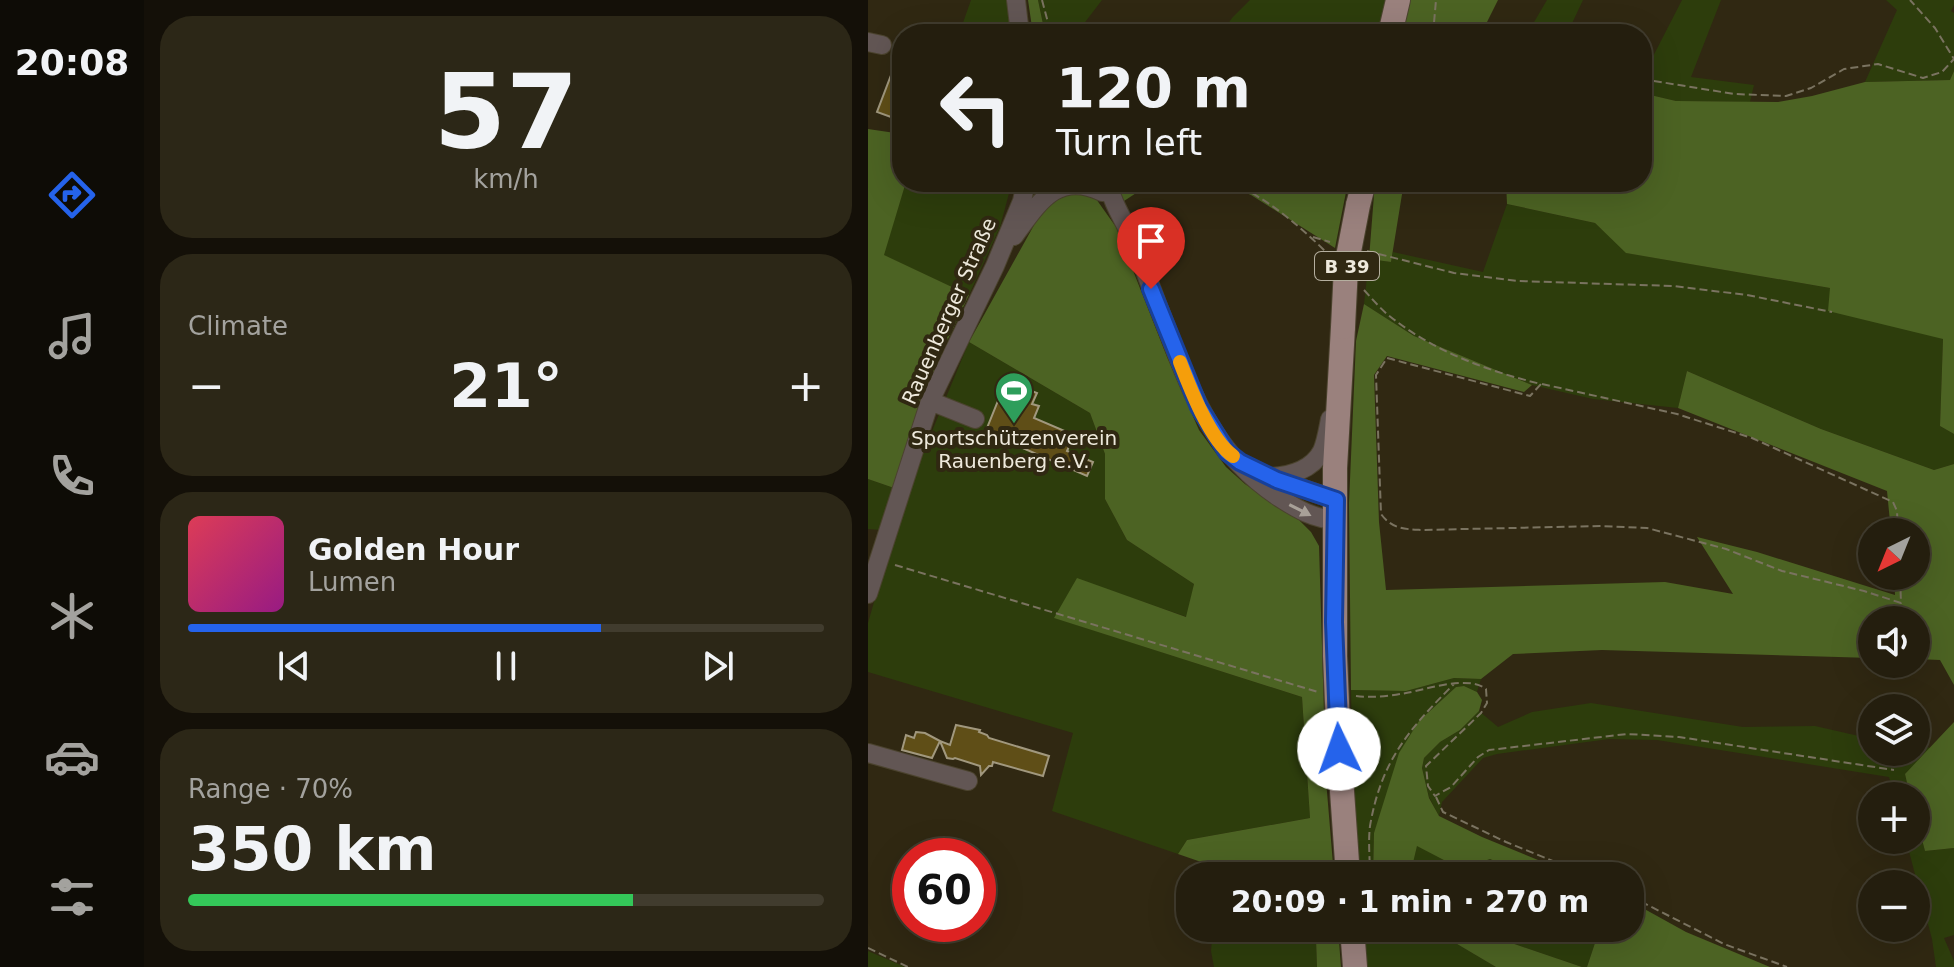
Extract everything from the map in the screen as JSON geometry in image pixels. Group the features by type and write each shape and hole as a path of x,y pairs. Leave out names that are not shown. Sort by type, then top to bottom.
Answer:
{"main road":[{"path":"1392,24 1398,0"},
{"name":"B 39","path":"1347,862 1335,656 1335,468 1346,267 1361,194"},
{"path":"1353,942 1355,967"}],"street":[{"path":"1016,0 1019,24"},
{"name":"Rauenberger Straße","path":"868,594 930,401 1000,254 1024,192"},
{"path":"1000,254 1037,206 1052,192"},
{"path":"1106,192 1129,232 1199,407 1227,452 1251,478 1292,506 1313,516 1336,510"},
{"path":"1270,477 1292,475 1321,453 1335,390 1341,382"},
{"path":"930,401 975,419"},
{"path":"1227,452 1240,462 1336,510"},
{"path":"868,753 968,781"}],"path":[{"path":"1042,0 1048,24"},
{"path":"1434,24 1436,0"},
{"path":"1652,81 1734,94 1786,96 1811,88 1844,69 1878,64 1923,78 1942,72 1954,59 1935,28 1910,0"},
{"path":"1252,192 1310,237 1331,258"},
{"path":"1310,237 1339,244"},
{"path":"1368,251 1454,273 1518,281 1673,286 1747,295 1832,312"},
{"path":"1363,289 1394,320 1457,357 1514,377 1677,414 1752,438 1893,502 1897,518"},
{"path":"1541,384 1530,396 1387,358 1376,375 1381,514 1387,523 1400,529 1421,530 1601,526 1647,528 1726,549 1782,571 1858,590"},
{"path":"879,560 1312,691 1325,692"},
{"path":"1860,590 1901,603 1901,590"},
{"path":"1351,696 1402,694 1454,684 1479,683 1486,689 1487,703 1481,713 1426,766 1428,786 1443,812 1555,862"},
{"path":"1370,862 1370,828 1381,781 1418,720 1454,684"},
{"path":"1435,796 1451,787 1478,757 1489,750 1627,734 1679,737 1894,770"},
{"path":"1644,903 1724,944 1787,967"},
{"path":"868,948 908,967"}],"green space":[{"path":"971,0 1008,0 1012,24 963,24"},
{"path":"1028,0 1038,0 1043,24 1032,24"},
{"path":"1038,0 1102,0 1084,24 1043,24"},
{"path":"1250,0 1387,0 1381,24 1228,24"},
{"path":"1408,0 1498,0 1486,24 1403,24"},
{"path":"1547,0 1583,0 1572,24 1533,24"},
{"path":"1682,0 1721,0 1691,77 1754,85 1750,102 1676,101 1652,95 1652,58"},
{"path":"1886,0 1954,0 1951,11 1954,13 1954,71 1950,80 1865,82 1897,10"},
{"path":"1954,71 1954,434 1940,426 1943,339 1828,311 1830,288 1626,253 1595,223 1507,204 1506,192 1652,192 1652,95 1676,101 1778,102 1865,82 1950,80"},
{"path":"868,129 892,133 892,192 903,192 884,255 969,295 938,360 894,488 868,479"},
{"path":"903,192 1009,192 1000,227 969,295 883,255"},
{"path":"1118,192 1138,192 1124,201"},
{"path":"1244,192 1346,192 1335,248"},
{"path":"1374,192 1402,192 1391,262 1369,259"},
{"path":"1078,193 1094,196 1116,227 1199,430 1226,467 1245,484 1299,520 1319,546 1326,780 1333,862 1201,862 1178,854 1187,840 1310,818 1302,697 1054,618 1077,578 1186,617 1194,584 1127,540 1105,499 1105,454 1090,413 969,342 1043,209 1061,195"},
{"path":"1507,204 1595,223 1627,253 1830,288 1943,339 1940,426 1954,434 1954,464 1934,470 1821,429 1687,371 1678,408 1593,399 1532,385 1414,336 1364,304 1369,259 1391,262 1393,252 1483,272"},
{"path":"1364,304 1414,336 1532,385 1524,392 1387,356 1374,375 1379,522 1386,590 1665,582 1733,594 1697,537 1858,583 1858,590 1879,590 1895,595 1895,590 1930,590 1930,518 1890,518 1887,491 1678,408 1687,371 1821,429 1934,470 1954,464 1954,685 1940,660 1930,660 1930,606 1858,606 1858,658 1602,650 1513,654 1481,679 1454,678 1406,691 1351,690 1349,503 1356,341"},
{"path":"969,342 1090,413 1105,454 1105,499 1127,540 1194,584 1187,617 1077,579 1055,618 1302,697 1310,818 1187,840 1178,854 1052,811 1073,733 868,672 868,623 892,539"},
{"path":"868,479 894,488 881,530 868,529"},
{"path":"1454,678 1481,679 1477,692 1464,686 1456,687 1419,721 1374,833 1373,862 1354,862 1351,690 1406,691"},
{"path":"1464,686 1477,692 1482,700 1479,711 1460,730 1440,742 1424,758 1422,768 1429,798 1439,816 1543,862 1497,862 1490,859 1448,862 1417,846 1413,862 1373,862 1374,833 1399,753 1419,721 1456,687"},
{"path":"1591,703 1743,727 1815,726 1858,736 1858,766 1913,766 1905,774 1907,782 1891,782 1889,777 1657,740 1609,739 1483,758 1442,802 1439,816 1429,797 1422,768 1424,758 1479,711 1498,727 1532,712"},
{"path":"1954,722 1954,848 1930,850 1930,782 1907,782 1905,774 1913,766 1930,766 1930,747"},
{"path":"1417,845 1447,862 1413,862"},
{"path":"1954,848 1954,935 1944,938 1954,967 1936,967 1930,931 1930,870 1914,870 1910,854 1930,854 1930,850"},
{"path":"1644,909 1686,932 1770,967 1587,967 1595,942 1644,942"},
{"path":"1212,942 1316,942 1317,967 1214,967"},
{"path":"1316,942 1339,942 1341,967 1317,967"},
{"path":"1359,942 1454,942 1496,967 1360,967"},
{"path":"1454,942 1509,942 1582,967 1496,967"},
{"path":"1509,942 1595,942 1587,967"},
{"path":"868,951 905,967 868,967"}],"building":[{"path":"892,73 892,117 877,112"},
{"path":"1006,381 1037,393 1032,404 1039,406 1034,418 1074,435 1067,451 1093,462 1087,476 985,433"},
{"path":"956,725 980,730 989,738 1049,756 1043,776 993,762 981,775 980,766 947,758 940,741 950,745"},
{"path":"916,732 940,741 932,758 902,750 906,735 914,738"}],"slow traffic":[{"path":"1180,362 1199,407 1217,438 1233,456"}],"place":[{"name":"Sportschützenverein Rauenberg e.V.","path":"1014,425"}],"route":[{"path":"1151,289 1199,407 1227,452 1277,480 1336,500 1334,622 1339,749"}]}
